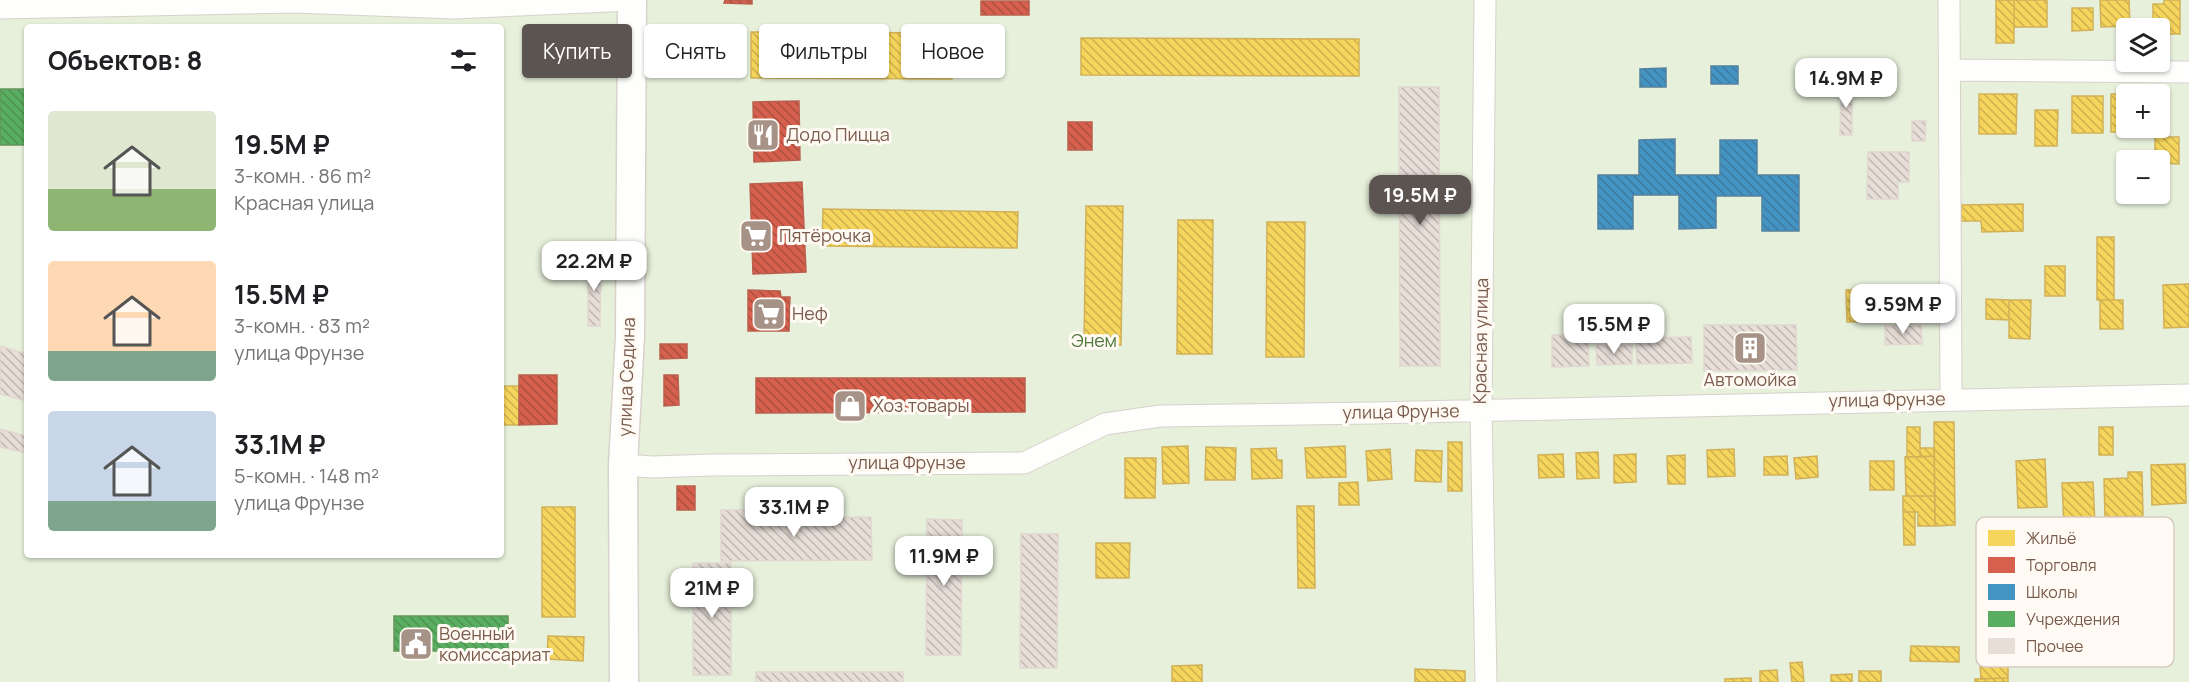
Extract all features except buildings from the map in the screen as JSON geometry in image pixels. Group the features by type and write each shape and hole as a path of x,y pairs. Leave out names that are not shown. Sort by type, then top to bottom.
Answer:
{"street":[{"path":"0,8 295,2 454,8 632,0"},
{"name":"улица Седина","path":"624,682 623,465 630,336 632,0"},
{"name":"Красная улица","path":"1485,0 1481,410 1486,682"},
{"path":"1949,0 1951,399"},
{"path":"1950,70 2189,72"},
{"name":"улица Фрунзе","path":"623,465 653,467 1024,463 1105,424 1160,416 2189,395"}],"green space":[{"name":"Энем","path":"0,0 2189,0 2189,682 0,682"}],"place":[{"name":"Додо Пицца","path":"763,135"},
{"name":"Пятёрочка","path":"756,236"},
{"name":"Неф","path":"769,314"},
{"name":"Автомойка","path":"1750,348"},
{"name":"Хоз.товары","path":"850,406"},
{"name":"Военный комиссариат","path":"416,644"}]}
